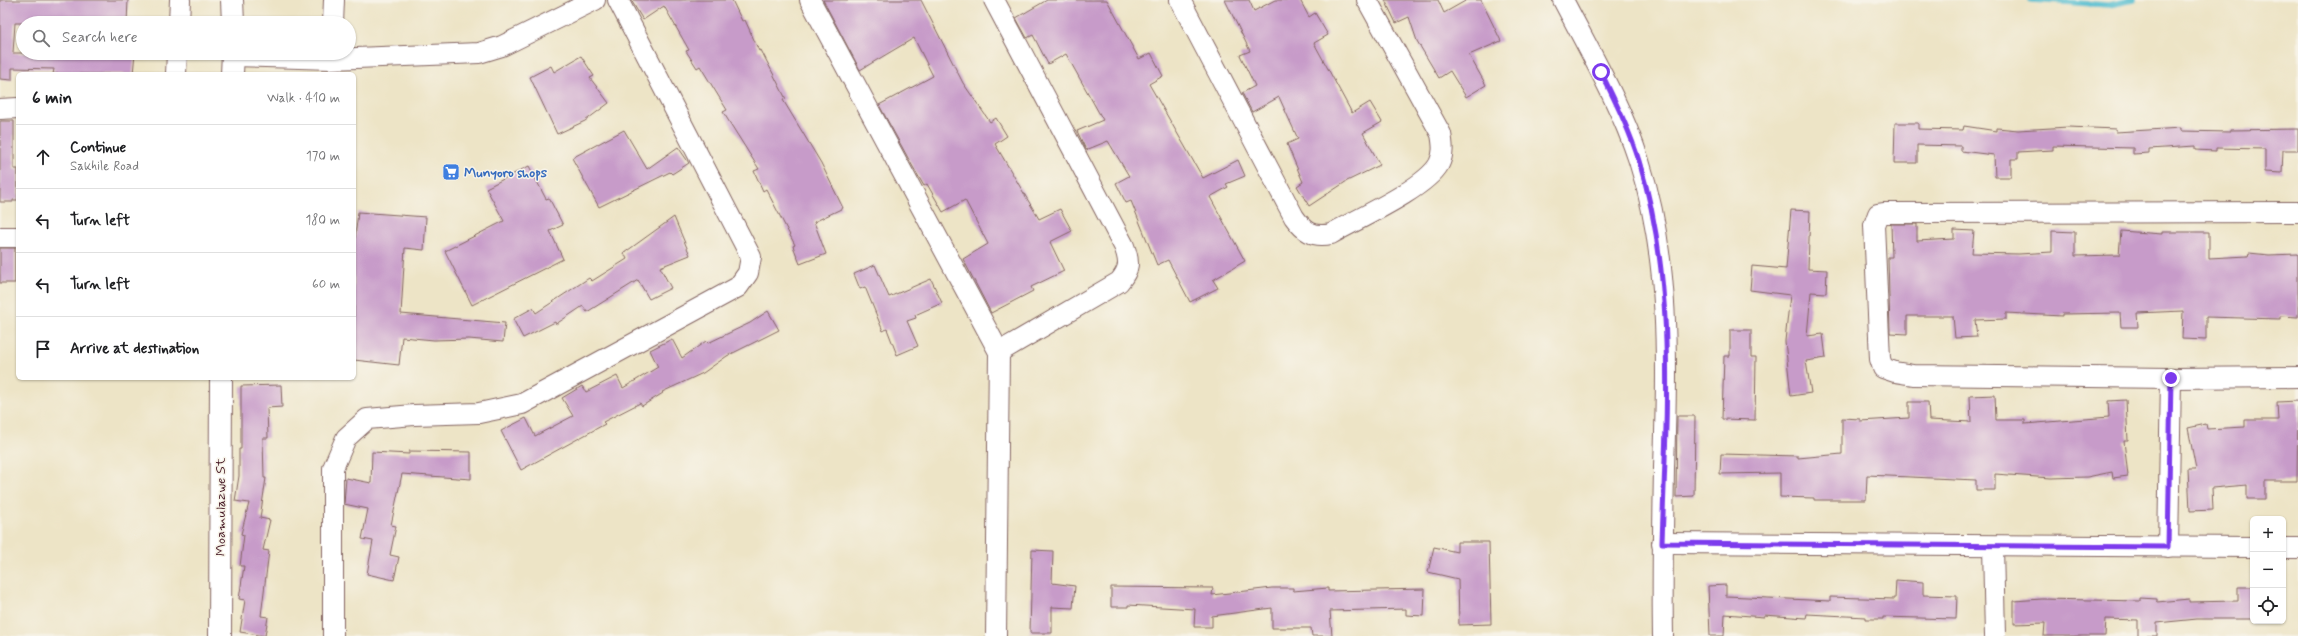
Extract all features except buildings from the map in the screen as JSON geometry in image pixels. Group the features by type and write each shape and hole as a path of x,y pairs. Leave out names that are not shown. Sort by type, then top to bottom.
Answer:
{"street":[{"path":"179,16 180,0"},
{"path":"232,0 233,16"},
{"path":"333,16 334,0"},
{"path":"356,56 479,53 502,46 595,0"},
{"path":"333,636 333,468 346,438 367,419 414,415 479,413 522,404 738,287 748,272 751,257 618,0"},
{"path":"810,0 999,352 996,636"},
{"path":"994,0 1124,246 1129,265 1125,274 1118,282 999,352"},
{"path":"1180,0 1294,217 1302,227 1312,235 1321,236 1331,234 1421,183 1432,174 1439,163 1443,150 1441,134 1367,0"},
{"path":"1563,0 1622,118 1639,160 1650,200 1661,263 1667,364 1662,543 1663,636"},
{"path":"176,72 177,60"},
{"path":"233,61 253,60"},
{"path":"0,109 16,108"},
{"path":"2298,212 1885,213 1878,214 1875,218 1880,359 1883,368 1894,372 1914,374 2171,378 2298,377"},
{"path":"0,237 16,237"},
{"path":"2168,547 2171,378"},
{"name":"Moamulazwe St","path":"220,636 221,380"},
{"path":"1662,543 2250,547"},
{"path":"1993,546 1995,636"},
{"path":"2286,548 2298,548"}],"waterway":[{"path":"2031,0 2109,5 2134,0"}],"place":[{"name":"Munyoro shops","path":"451,172"}],"route":[{"path":"1601,72 1639,160 1650,200 1661,263 1667,364 1662,543 2168,547 2171,378"}]}
